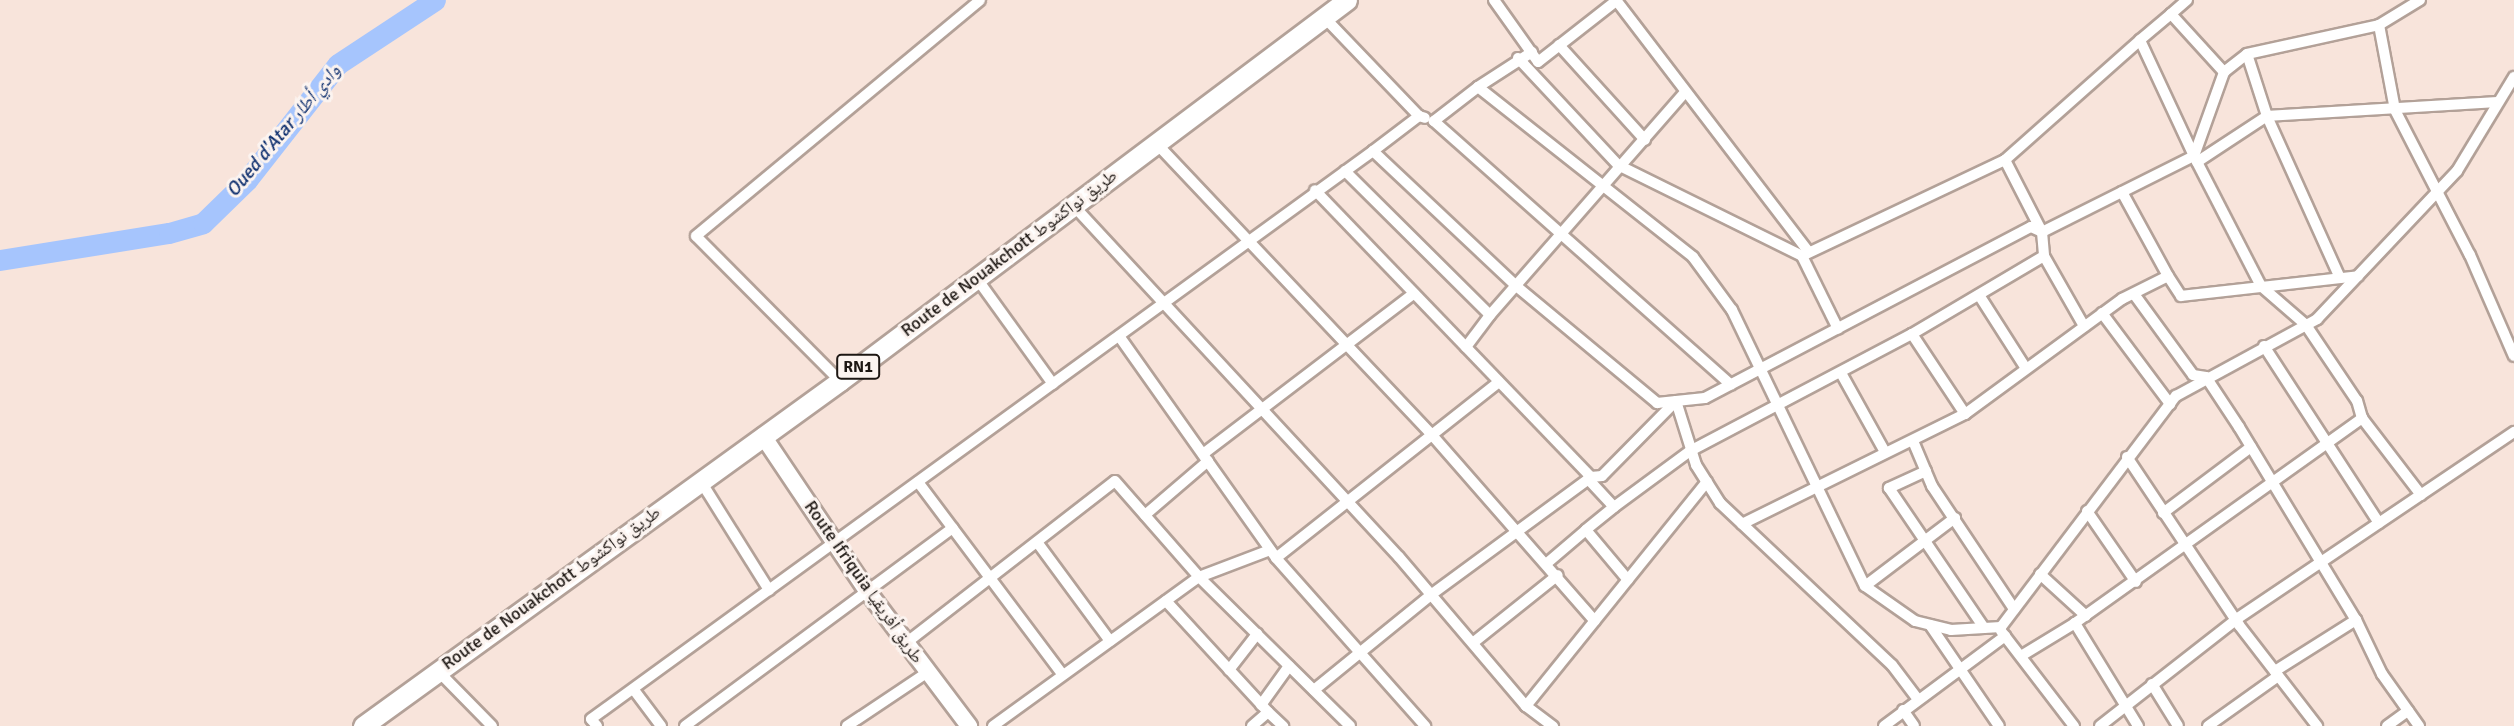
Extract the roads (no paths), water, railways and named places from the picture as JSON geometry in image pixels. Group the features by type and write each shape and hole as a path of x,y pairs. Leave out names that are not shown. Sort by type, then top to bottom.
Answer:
{"highway":[{"name":"Route de Nouakchott طريق نواكشوط","path":"363,726 699,480 840,382 975,276 1347,0"}],"street":[{"path":"840,382 696,236 980,0"},
{"path":"1494,0 1538,61 1616,0 1805,254 1838,329"},
{"path":"1805,254 2005,160 2187,0"},
{"path":"2195,159 2224,72 2247,54 2379,25 2420,0"},
{"path":"2171,14 2224,72"},
{"path":"1324,17 1419,116 1434,121 1563,232 1731,385"},
{"path":"2379,25 2395,110 2436,195 2470,255 2514,356"},
{"path":"2140,40 2195,159 2261,286 2306,324 2357,401 2362,418 2421,495"},
{"path":"1559,45 1645,140"},
{"path":"1434,121 1518,58 1532,52"},
{"path":"2247,54 2267,116 2340,278"},
{"path":"1518,58 1623,168 1805,254"},
{"path":"1478,87 1693,257 1732,310 1865,586 1915,621 1930,625 1984,628 1997,627 2014,608 2170,404 2206,377 2306,324 2358,276 2436,195 2514,77"},
{"path":"1466,347 1515,285 1623,168 1685,92"},
{"path":"2042,232 2195,159 2267,116 2497,102"},
{"path":"597,726 591,719 1419,116"},
{"path":"1156,143 1432,435 1558,575 1595,621"},
{"path":"1373,151 1515,285 1657,403 1705,398 2031,227 2042,232"},
{"path":"2005,160 2042,232 2044,256 2084,326"},
{"path":"1346,171 1490,315"},
{"path":"1315,190 1466,347 1614,507"},
{"path":"2122,192 2181,296 2358,276"},
{"path":"1071,204 1265,409 1432,594 1526,706 1553,726"},
{"path":"1546,564 1614,507 1690,452 1912,334 2044,256"},
{"path":"975,276 1053,384"},
{"path":"1742,524 1817,491 1885,452 1965,414 2025,367 2102,313 2168,276"},
{"path":"1145,515 1205,458 1415,293"},
{"path":"2134,294 2193,375 2206,377 2275,484 2356,620 2382,674 2419,726"},
{"path":"1979,295 2025,367"},
{"path":"2102,313 2170,404"},
{"path":"1912,334 1965,414"},
{"path":"1119,336 1273,554 1425,726"},
{"path":"2264,346 2379,523"},
{"path":"1841,373 1885,452"},
{"path":"993,726 1199,577 1273,554 1348,501 1499,382"},
{"path":"1676,401 1690,452 1707,482 1742,524 1892,665 1917,698"},
{"path":"1314,690 1432,594 1517,530 1589,478 1602,476 1676,401"},
{"path":"2021,656 2087,616 2186,548 2362,418"},
{"path":"2100,726 2238,618 2514,432"},
{"name":"Route Ifriquia طريق أفريقيا","path":"763,436 868,592 969,726"},
{"path":"1913,440 1926,471 2014,608"},
{"path":"2164,513 2251,447"},
{"path":"2127,457 2186,548 2317,726"},
{"path":"1926,471 1889,488 1984,628"},
{"path":"699,480 769,590"},
{"path":"906,643 1115,481 1199,577 1350,726"},
{"path":"918,482 1063,675"},
{"path":"1526,706 1707,482"},
{"path":"2087,511 2136,582"},
{"path":"1865,586 1923,538 1955,518"},
{"path":"685,726 953,528"},
{"path":"1586,530 1628,580"},
{"path":"1037,542 1110,641"},
{"path":"2040,574 2087,616"},
{"path":"1474,642 1558,575"},
{"path":"1166,601 1283,726"},
{"path":"2208,726 2276,673 2356,620"},
{"path":"2075,623 2138,726"},
{"path":"1930,625 1998,726"},
{"path":"1997,627 2074,726"},
{"path":"1228,670 1257,634"},
{"path":"1884,726 1917,698 2005,636"},
{"path":"1252,726 1289,666"},
{"path":"438,671 492,726"},
{"path":"847,726 928,672"},
{"path":"2151,684 2178,726"},
{"path":"634,690 661,726"},
{"path":"1903,710 1914,726"},
{"path":"2387,726 2409,711"}],"waterway":[{"name":"Oued d'Atar وادي أطار","path":"0,260 169,233 203,223 247,180 338,64 435,0"}]}
